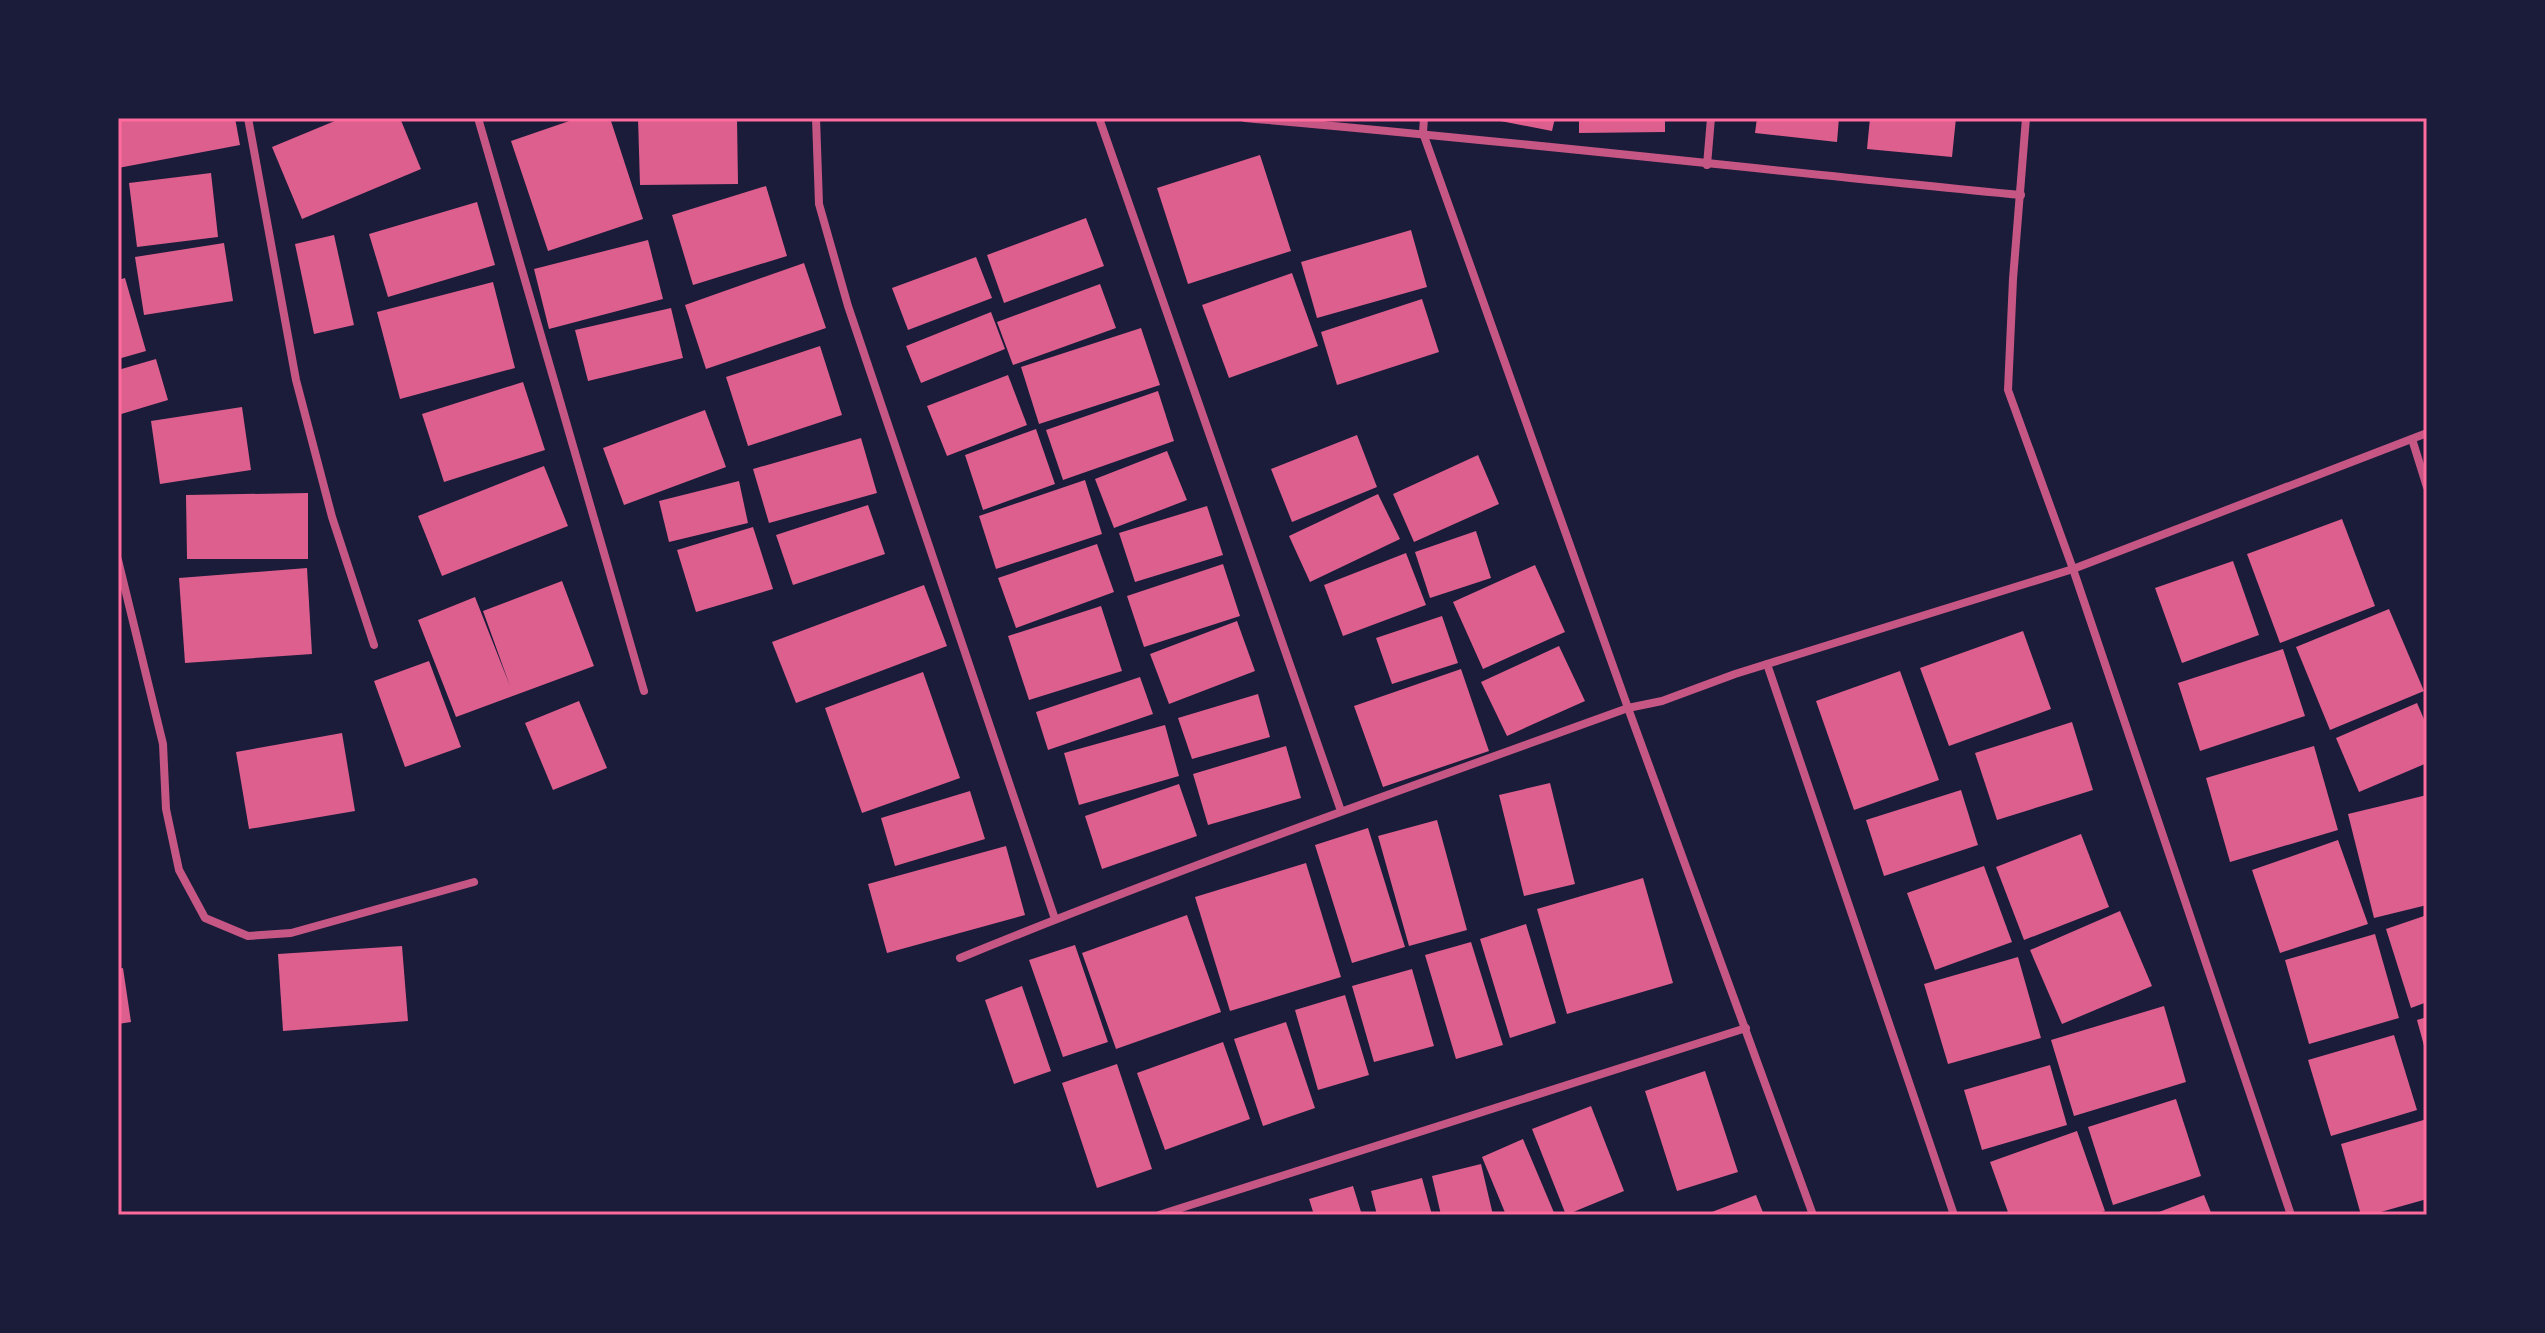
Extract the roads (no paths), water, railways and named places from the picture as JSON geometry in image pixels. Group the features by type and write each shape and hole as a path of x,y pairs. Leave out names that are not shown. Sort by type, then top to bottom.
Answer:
{"street":[{"path":"248,118 296,380 332,517 374,645"},
{"path":"478,118 644,691"},
{"path":"816,118 819,204 848,306 1055,919"},
{"path":"1099,118 1341,811"},
{"path":"1245,118 1423,133 1707,165 2021,195"},
{"path":"1424,118 1423,133 1813,1215"},
{"path":"1707,165 1711,118"},
{"path":"2026,118 2008,390 2073,569 2291,1215"},
{"path":"960,958 1341,811 1628,708 1662,701 1735,674 2073,569 2427,433"},
{"path":"2412,439 2427,487"},
{"path":"118,560 163,744 166,809 179,870 205,918 248,936 291,933 474,882"},
{"path":"1767,664 1954,1215"},
{"path":"1159,1215 1746,1028"}]}
